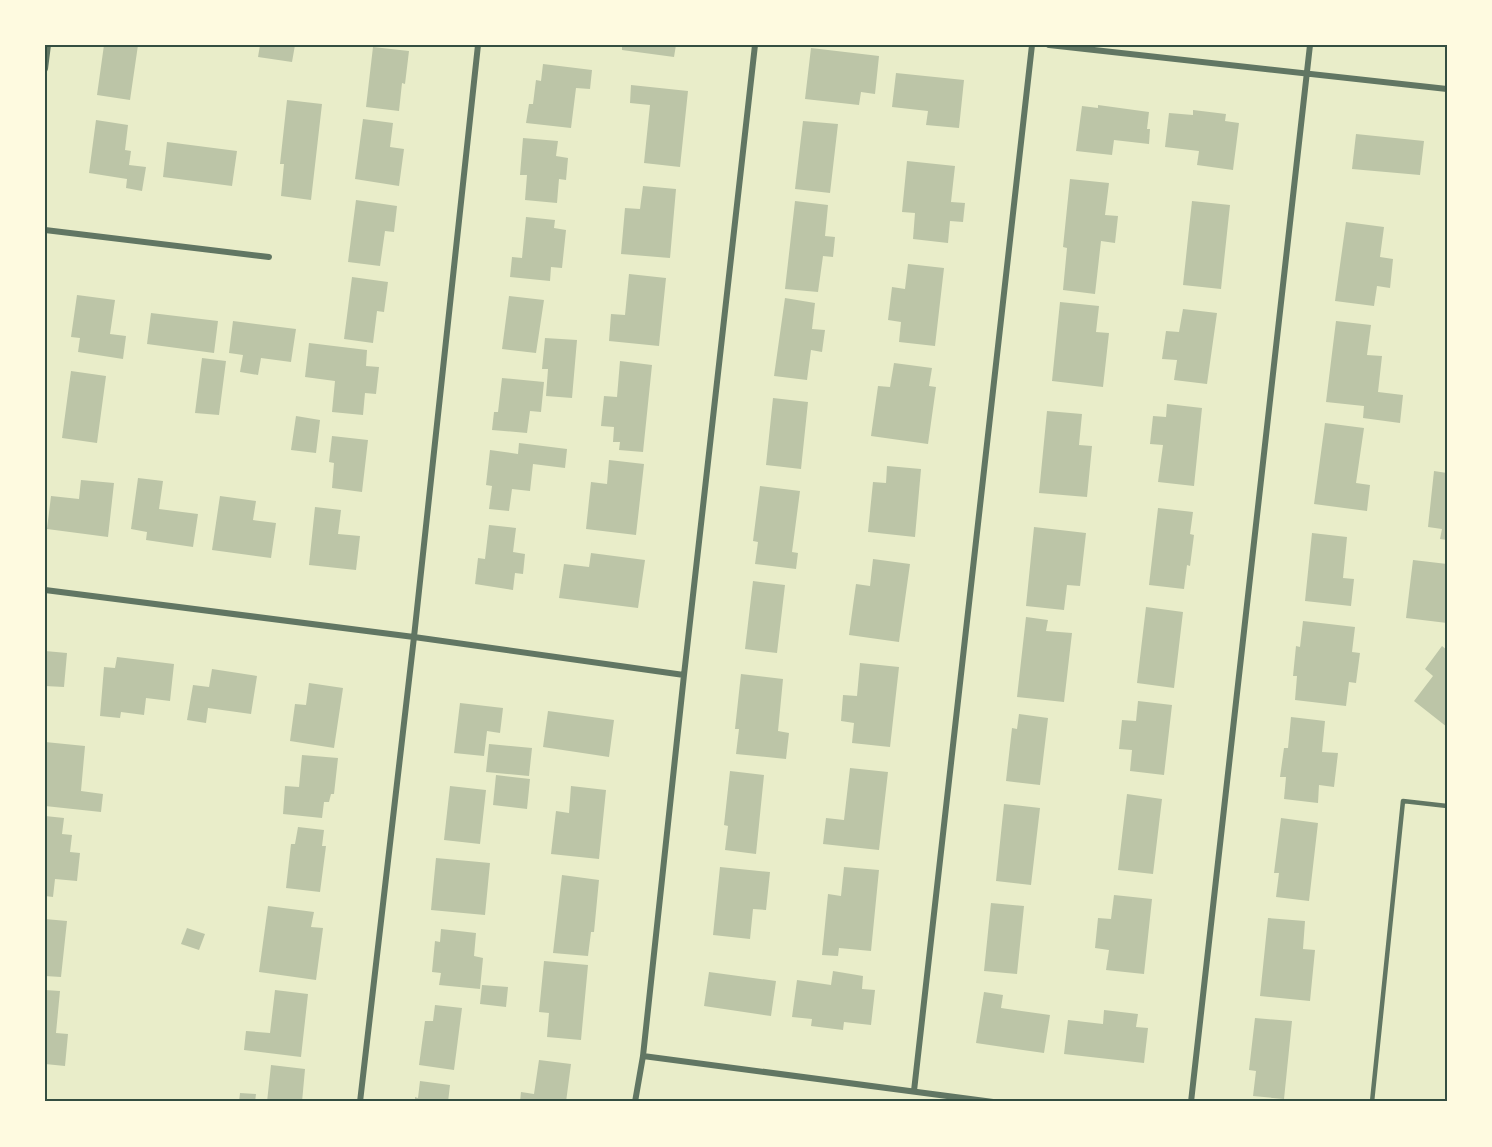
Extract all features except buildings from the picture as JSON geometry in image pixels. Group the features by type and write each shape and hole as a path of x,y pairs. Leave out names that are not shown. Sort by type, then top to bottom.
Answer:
{"street":[{"path":"45,69 48,45"},
{"path":"360,1102 414,637 477,45"},
{"path":"635,1102 644,1056 684,675 756,45"},
{"path":"914,1091 1032,45"},
{"path":"1049,45 1447,89"},
{"path":"1191,1102 1310,45"},
{"path":"45,230 269,257"},
{"path":"45,590 414,637 684,675"},
{"path":"644,1056 993,1102"}],"lane":[{"path":"1372,1102 1403,801 1447,806"}]}
